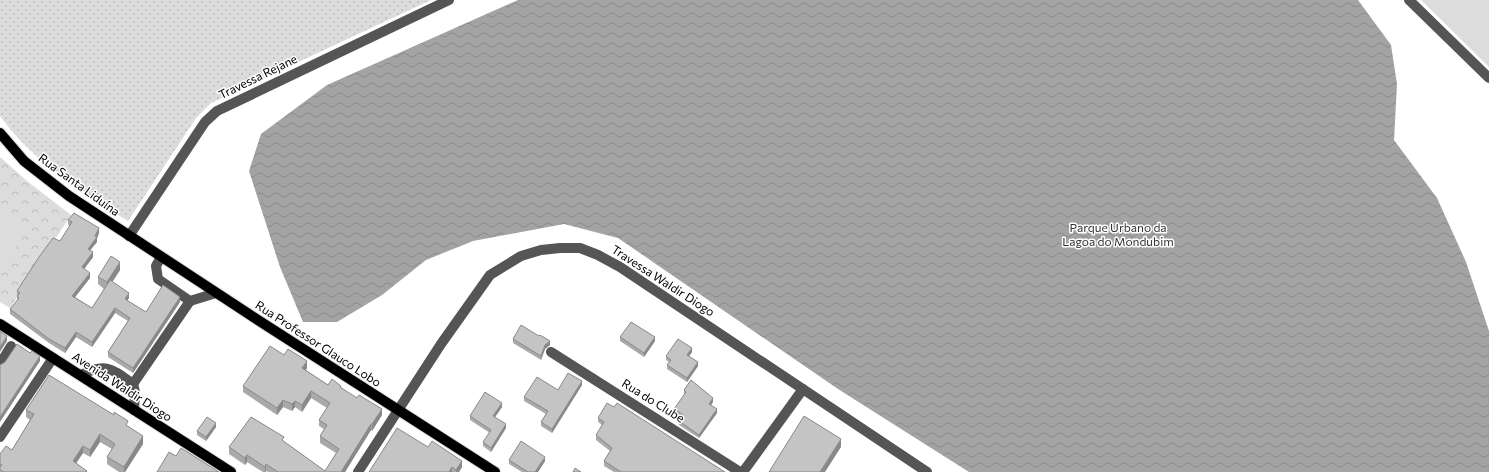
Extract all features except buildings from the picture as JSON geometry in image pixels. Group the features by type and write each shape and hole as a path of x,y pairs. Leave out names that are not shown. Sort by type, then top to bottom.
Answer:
{"main road":[{"name":"Rua Santa Liduína","path":"0,133 31,166 69,196 129,236"},
{"name":"Rua Professor Glauco Lobo","path":"129,236 398,411 495,472"},
{"name":"Avenida Waldir Diogo","path":"0,324 231,472"}],"street":[{"name":"Travessa Rejane","path":"129,236 205,122 217,111 449,0"},
{"path":"1409,0 1489,78"},
{"name":"Travessa Waldir Diogo","path":"358,472 441,344 490,275 521,256 541,250 560,248 580,248 598,255 620,267 927,472"},
{"path":"161,257 156,266 158,279 190,301"},
{"path":"133,384 190,301 216,293"},
{"path":"0,364 12,346"},
{"name":"Rua do Clube","path":"551,352 741,472"},
{"path":"0,437 53,358"},
{"path":"81,375 94,369 110,368 133,384 135,392 134,410"},
{"path":"741,472 803,389"}],"green space":[{"path":"0,0 431,0 211,103 196,118 128,221 76,187 43,162 27,148 0,116"},
{"path":"1421,0 1489,0 1489,67"},
{"path":"0,157 27,181 71,215 10,308 0,302"},
{"path":"3,212 28,228 0,272 0,216"}],"water":[{"name":"Parque Urbano da Lagoa do Mondubim","path":"518,0 1358,0 1391,45 1397,84 1394,140 1437,198 1466,262 1489,331 1489,472 969,472 838,389 618,238 564,224 473,241 426,260 382,295 337,322 303,322 280,267 249,171 261,134 327,85"}]}
